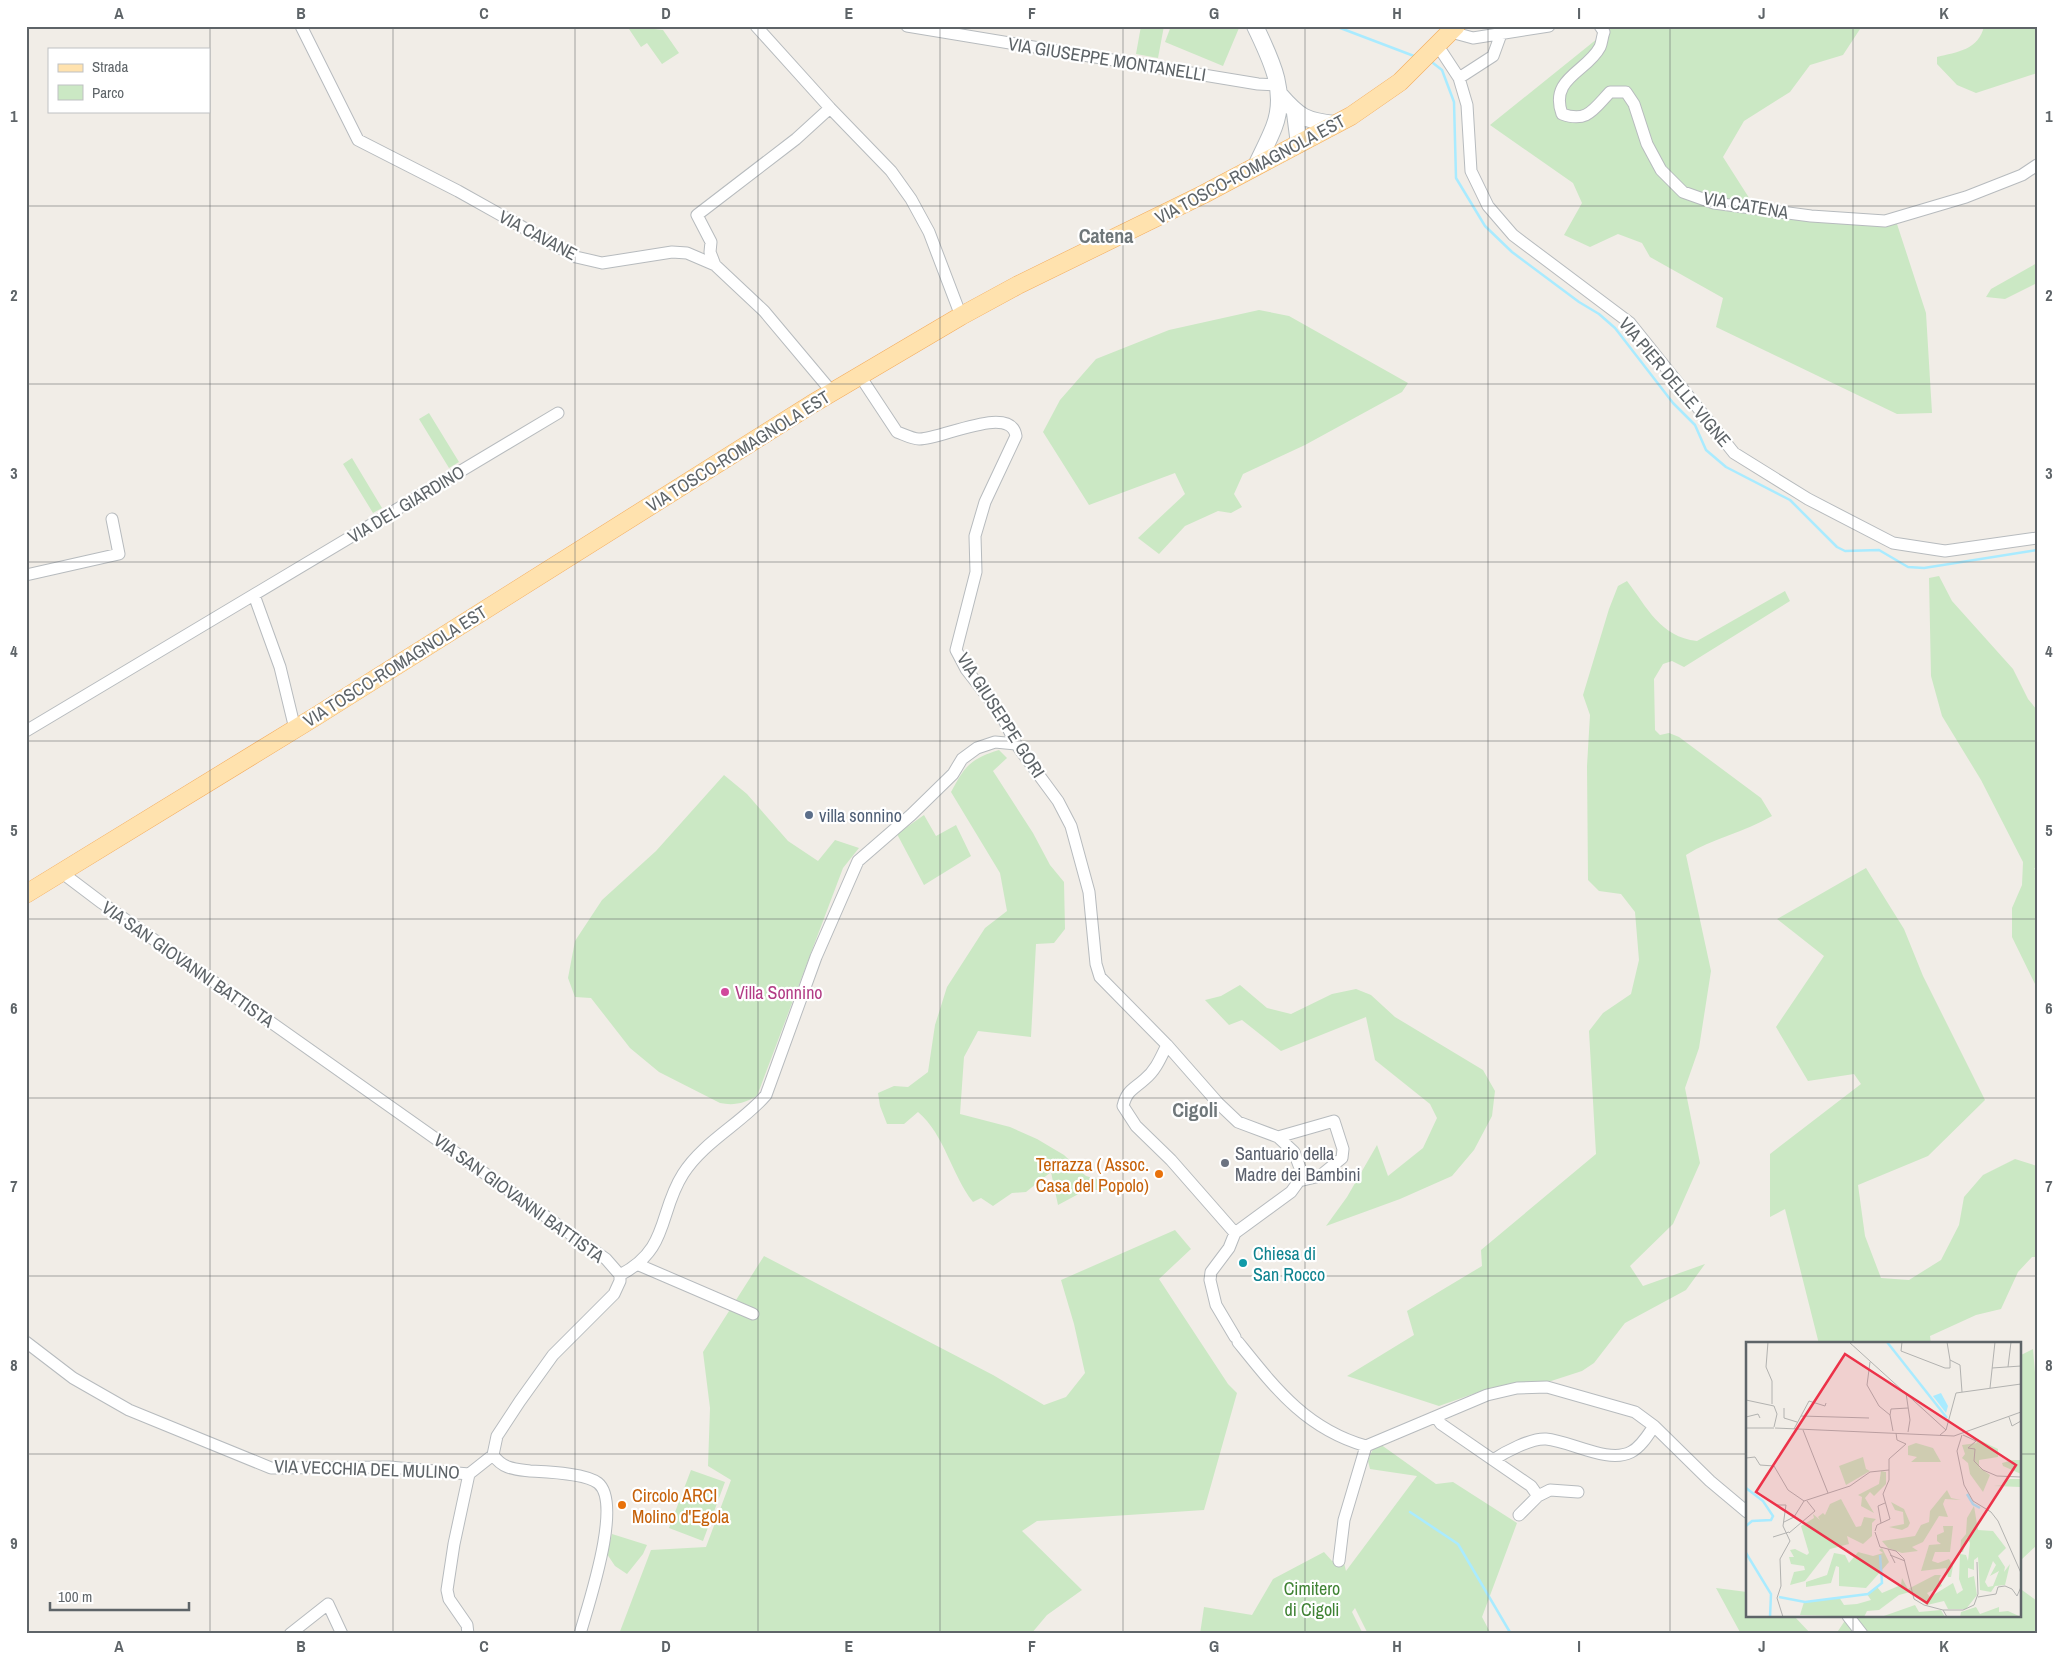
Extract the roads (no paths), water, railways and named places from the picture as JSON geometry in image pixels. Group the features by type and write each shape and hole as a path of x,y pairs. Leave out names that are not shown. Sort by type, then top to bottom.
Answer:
{"main road":[{"path":"1255,26 1274,67 1279,90 1275,125 1256,166"},
{"name":"VIA TOSCO-ROMAGNOLA EST","path":"26,894 295,729 832,392 961,316 1335,124 1384,94 1438,46 1453,29"},
{"path":"1279,90 1295,113 1310,121 1335,124"},
{"path":"1295,113 1298,144"},
{"path":"1275,125 1298,144"}],"street":[{"name":"VIA CAVANE","path":"302,26 358,140 363,144 458,191 576,257 602,263 672,252 687,254 715,266 764,311 832,392"},
{"path":"756,26 830,108 891,171 911,199 929,232 961,316"},
{"name":"VIA GIUSEPPE MONTANELLI","path":"907,26 1258,84 1279,90"},
{"path":"1453,29 1473,38 1549,26"},
{"name":"VIA CATENA","path":"1600,26 1604,32 1600,48 1562,86 1558,103 1562,114 1576,118 1589,114 1610,92 1626,92 1634,104 1647,144 1661,170 1683,192 1714,203 1811,216 1885,221 1966,197 2022,175 2037,165"},
{"path":"1459,78 1493,56 1500,34"},
{"name":"VIA PIER DELLE VIGNE","path":"1438,46 1459,78 1467,105 1471,171 1488,206 1513,235 1630,323 1734,453 1808,499 1893,543 1945,551 2037,538"},
{"path":"715,266 710,252 711,242 699,223 697,215 796,139 830,108"},
{"name":"VIA GIUSEPPE GORI","path":"860,376 896,432 919,439 986,422 999,421 1010,424 1015,430 1016,436 985,502 975,536 976,572 956,650 966,669 1001,714 1016,744 1058,801 1071,826 1089,892 1096,964 1100,977 1167,1044 1218,1103 1238,1122 1278,1137"},
{"name":"VIA DEL GIARDINO","path":"26,731 558,412"},
{"path":"26,575 119,554 112,519"},
{"path":"254,595 280,666 295,729"},
{"path":"620,1275 638,1265 659,1237 683,1174 697,1158 755,1108 766,1094 816,957 858,861 911,816 953,774 962,759 977,748 994,742 1016,744"},
{"name":"VIA SAN GIOVANNI BATTISTA","path":"61,872 102,903 606,1259 620,1275 618,1287 614,1294 553,1355 520,1401 497,1436 493,1455"},
{"path":"1167,1044 1160,1062 1146,1078 1126,1094 1123,1106 1127,1114 1171,1160 1235,1233"},
{"path":"1278,1137 1334,1121 1343,1149 1342,1158 1320,1176 1299,1181"},
{"path":"1278,1137 1294,1152 1300,1168 1299,1181 1291,1192 1235,1233 1229,1248 1211,1272 1210,1280 1216,1305 1236,1339 1277,1390 1303,1415 1345,1440 1366,1446 1487,1395 1517,1388 1547,1387 1635,1412 1654,1426 1710,1481 1746,1511"},
{"path":"638,1265 753,1314"},
{"name":"VIA VECCHIA DEL MULINO","path":"26,1342 73,1378 129,1410 271,1468 389,1467 469,1474 493,1455"},
{"path":"1436,1417 1441,1424 1531,1486 1538,1496"},
{"path":"1493,1460 1511,1448 1544,1439 1616,1456 1632,1452 1642,1444 1654,1426"},
{"path":"1339,1561 1344,1520 1366,1446"},
{"path":"493,1455 506,1468 591,1479 604,1490 607,1496 606,1526 601,1554 580,1634"},
{"path":"468,1634 467,1626 449,1600 447,1590 454,1543 469,1474"},
{"path":"1520,1515 1526,1506 1538,1496 1550,1490 1578,1492"},
{"path":"290,1634 328,1604 342,1634"},
{"path":"1850,1618 1862,1634"}],"waterway":[{"path":"1335,26 1414,56"},
{"path":"1433,63 1442,70 1454,102 1456,178 1485,226 1512,252 1579,302 1599,314 1615,328 1673,403 1695,425 1706,450 1726,467 1790,500 1837,547 1845,551 1879,550 1908,567 1924,568 2037,550"},
{"path":"1410,1512 1458,1544 1511,1634"}],"place":[{"name":"villa sonnino","path":"809,815"},
{"name":"Villa Sonnino","path":"725,992"},
{"name":"Santuario della Madre dei Bambini","path":"1225,1163"},
{"name":"Terrazza ( Assoc. Casa del Popolo)","path":"1159,1174"},
{"name":"Chiesa di San Rocco","path":"1243,1263"},
{"name":"Circolo ARCI Molino d'Egola","path":"622,1505"}],"district":[{"name":"Catena","path":"1106,235"},
{"name":"Cigoli","path":"1195,1109"}],"park label":[{"name":"Cimitero di Cigoli","path":"1312,1598"}]}
